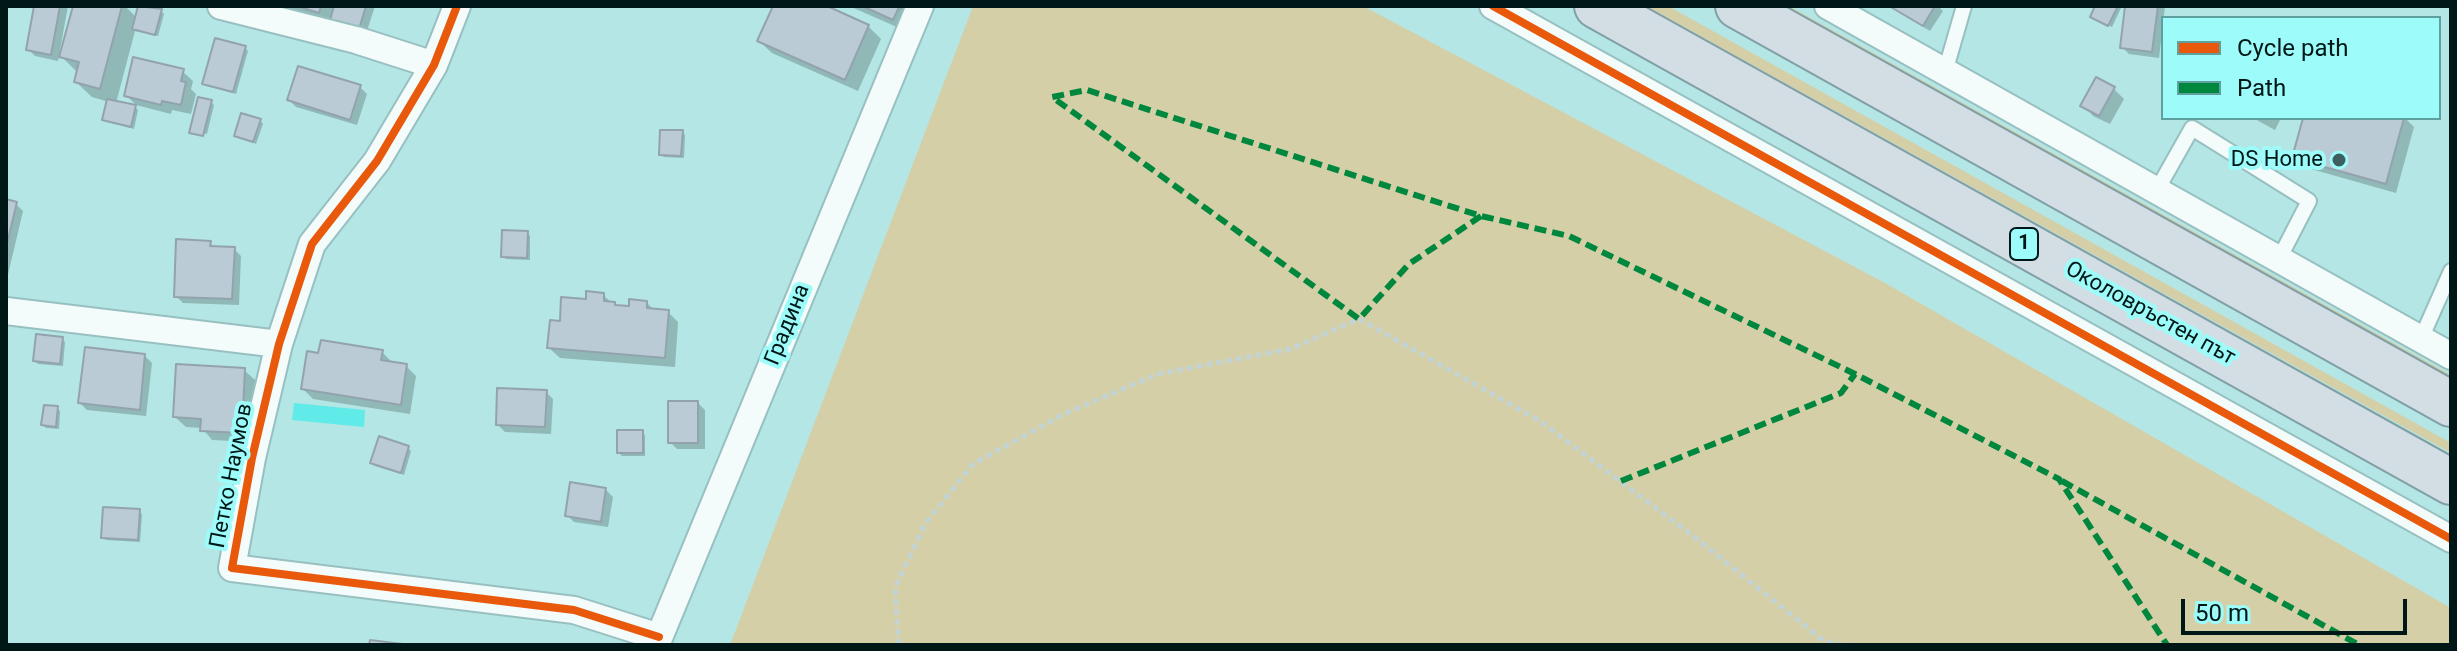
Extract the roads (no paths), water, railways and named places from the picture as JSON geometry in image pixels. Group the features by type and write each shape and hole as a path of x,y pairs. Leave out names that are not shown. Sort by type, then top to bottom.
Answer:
{"highway":[{"name":"Околовръстен път","path":"1597,6 2451,482"},
{"path":"1738,6 2451,404"}],"street":[{"path":"221,6 356,40 434,65"},
{"name":"Петко Наумов","path":"457,6 434,65 377,161 312,244 279,344 252,458 232,568 574,610 658,641"},
{"name":"Градина","path":"658,641 920,6"},
{"path":"1493,6 2451,539"},
{"path":"1828,6 2451,356"},
{"path":"6,311 279,344"}],"lane":[{"path":"1945,72 1964,6"},
{"path":"2157,190 2192,128 2309,201 2279,259"},
{"path":"2421,339 2451,271"}],"water":[{"path":"294,403 365,410 364,427 292,420"}],"place":[{"name":"DS Home","path":"2339,160"}]}
